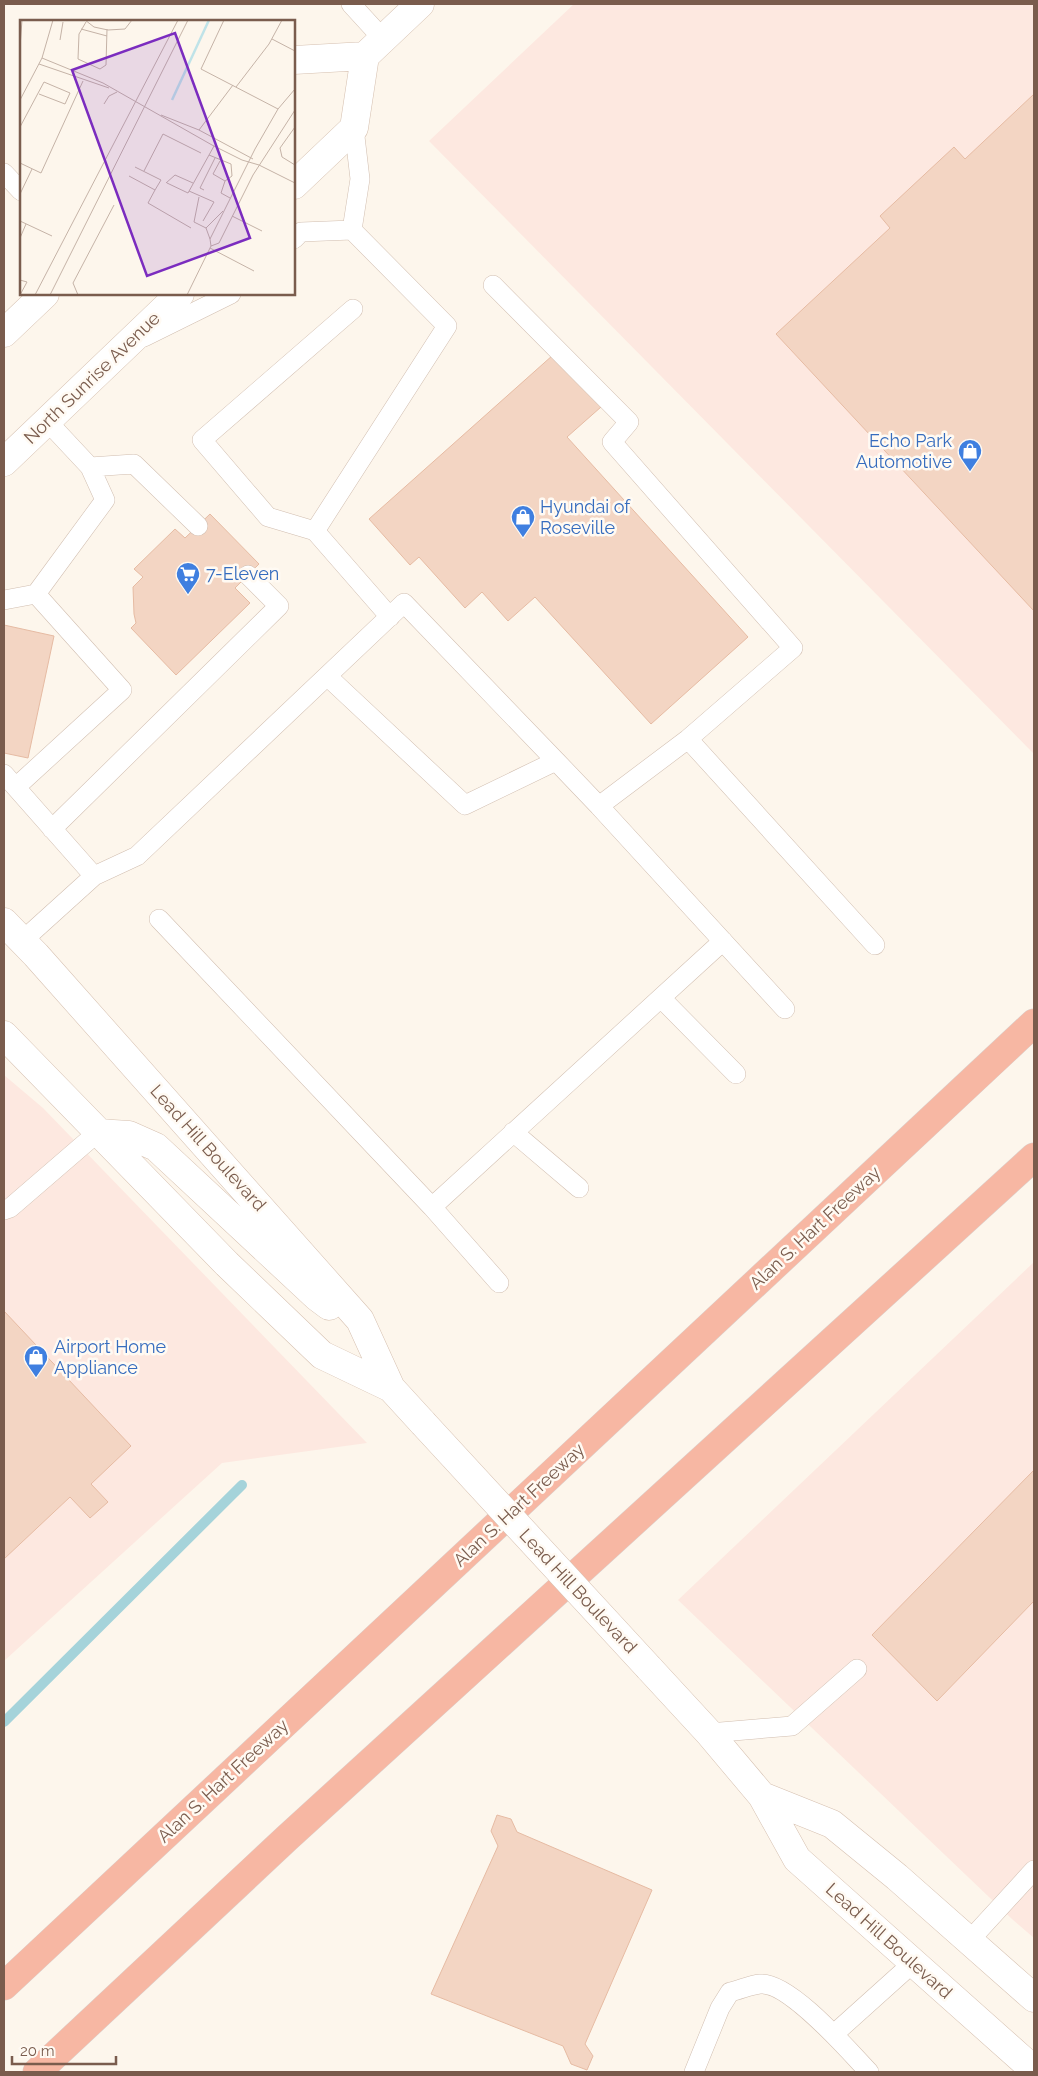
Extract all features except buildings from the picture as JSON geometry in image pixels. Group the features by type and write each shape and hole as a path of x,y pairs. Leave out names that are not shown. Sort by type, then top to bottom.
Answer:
{"highway":[{"name":"Alan S. Hart Freeway","path":"4,1986 1034,1022"},
{"path":"37,2072 287,1838 1034,1157"},
{"path":"47,2072 75,2037"}],"main road":[{"path":"295,184 354,128 374,47 420,4"},
{"path":"295,60 374,47"},
{"path":"4,333 44,295"},
{"name":"North Sunrise Avenue","path":"4,462 179,295"},
{"name":"Lead Hill Boulevard","path":"12,932 36,955 360,1320 391,1388 709,1733 762,1796 797,1859 1034,2070"},
{"name":"Lead Hill Boulevard","path":"4,1035 97,1133 227,1264 322,1355 391,1388"},
{"path":"97,1133 129,1135 156,1147 317,1297 338,1312 360,1320"},
{"name":"Lead Hill Boulevard","path":"762,1796 832,1824 897,1876 1034,1998"}],"lane":[{"path":"351,4 374,47"},
{"path":"352,230 360,179 354,128"},
{"path":"4,173 20,190"},
{"path":"295,237 301,232 352,230 447,326 314,531"},
{"path":"493,285 629,422 612,442 793,648 688,739 599,806"},
{"path":"123,348 228,295"},
{"path":"353,309 202,440 268,517 314,531 390,616"},
{"path":"4,600 36,594 105,500 90,467 47,421"},
{"path":"90,467 134,464 198,526"},
{"path":"52,828 279,606 248,575"},
{"path":"36,594 122,690 10,781 94,876"},
{"path":"12,932 94,876 137,856 404,603 599,806 785,1009"},
{"path":"327,676 465,805 556,761"},
{"path":"688,739 875,945"},
{"path":"159,919 432,1207 499,1283"},
{"path":"432,1207 723,942"},
{"path":"661,998 736,1074"},
{"path":"513,1132 579,1188"},
{"path":"4,1210 10,1208 97,1133"},
{"path":"709,1733 792,1726 857,1669"},
{"path":"969,1942 1034,1870"},
{"path":"834,2034 913,1964"},
{"path":"694,2072 720,2008 730,1992 761,1984 787,1992 834,2034 869,2072"}],"shaded area":[{"path":"574,4 1034,4 1034,754 429,141"},
{"path":"4,1075 43,1108 367,1443 222,1463 4,1661"},
{"path":"1034,1262 1034,1938 678,1600"}],"waterway":[{"path":"4,1722 242,1485"}],"place":[{"name":"Echo Park Automotive","path":"970,472"},
{"name":"Hyundai of Roseville","path":"523,538"},
{"name":"7-Eleven","path":"188,595"},
{"name":"Airport Home Appliance","path":"36,1378"}]}
